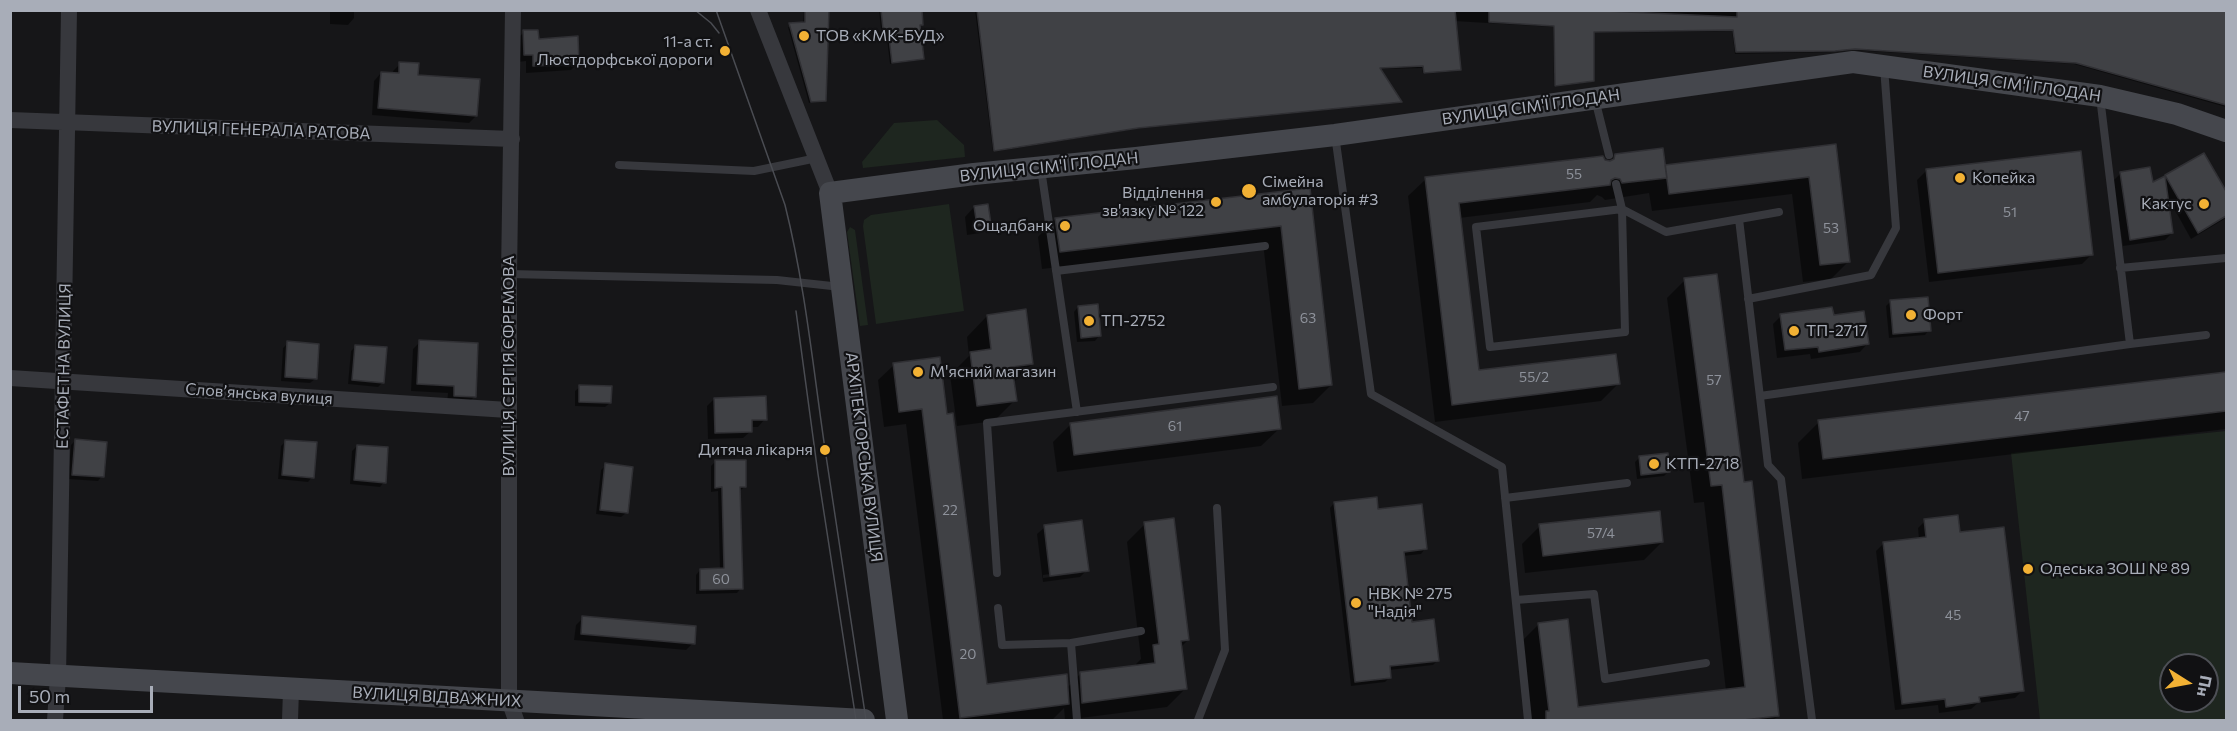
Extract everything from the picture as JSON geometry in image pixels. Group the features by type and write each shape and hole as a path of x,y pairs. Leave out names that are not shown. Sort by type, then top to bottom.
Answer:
{"street":[{"name":"ЕСТАФЕТНА ВУЛИЦЯ","path":"55,720 58,677 64,381 69,10"},
{"name":"ВУЛИЦЯ СЕРГІЯ ЄФРЕМОВА","path":"512,710 508,410 513,10"},
{"path":"758,10 830,194"},
{"name":"ВУЛИЦЯ СІМ'Ї ГЛОДАН","path":"830,194 963,175 1335,135 1853,62 2100,96 2177,114 2226,131"},
{"name":"ВУЛИЦЯ ГЕНЕРАЛА РАТОВА","path":"10,120 512,139"},
{"name":"АРХІТЕКТОРСЬКА ВУЛИЦЯ","path":"830,194 897,720"},
{"name":"Словʼянська вулиця","path":"10,378 508,410"},
{"name":"ВУЛИЦЯ ВІДВАЖНИХ","path":"10,674 291,690 512,710 864,720"},
{"path":"290,720 291,690"}],"lane":[{"path":"1748,299 1871,274 1896,228 1884,66"},
{"path":"2100,96 2130,344"},
{"path":"1595,98 1609,155"},
{"path":"1335,135 1371,394 1502,467 1528,720"},
{"path":"619,165 754,171 817,158"},
{"path":"1041,167 1077,412"},
{"path":"1616,184 1622,209 1625,332 1490,347 1476,227 1622,209 1666,232 1779,212"},
{"path":"1739,219 1768,465 1781,479 1812,720"},
{"path":"1056,271 1265,246"},
{"path":"2120,268 2226,258"},
{"path":"509,274 777,280 842,287"},
{"path":"1760,396 2206,335"},
{"path":"998,573 987,423 1273,387"},
{"path":"1505,498 1627,483"},
{"path":"1198,720 1226,650 1217,507"},
{"path":"1515,600 1594,594 1605,679 1706,663"},
{"path":"998,608 1002,645 1071,643 1141,631"},
{"path":"1071,643 1077,720"}],"shaded area":[{"path":"937,120 964,145 965,157 863,168 862,162 894,123"},
{"path":"949,204 964,311 876,324 864,220 871,215"},
{"path":"850,227 855,230 868,325 860,326 847,232"},
{"path":"2226,431 2226,720 2040,720 2011,453"}],"building":[{"path":"805,10 829,10 826,101 811,102 789,23 805,22"},
{"path":"881,10 922,10 923,25 920,25 924,59 892,63 888,29 883,29"},
{"path":"977,10 1455,10 1461,70 1424,73 1423,66 1380,68 1402,102 1138,128 994,151"},
{"path":"1489,10 1583,10 1737,17 1737,10 2226,10 2226,105 2076,63 1855,49 1736,52 1733,30 1594,32 1594,81 1555,86 1554,26 1489,22"},
{"path":"523,30 538,30 539,39 578,36 579,64 533,66 533,55 524,55"},
{"path":"399,62 419,63 418,75 480,79 477,116 378,108 381,72 399,73"},
{"path":"1836,144 1850,262 1820,265 1809,177 1669,194 1665,165"},
{"path":"1663,148 1667,178 1622,183 1620,179 1615,178 1611,180 1610,185 1459,203 1479,370 1616,354 1620,384 1452,405 1425,177 1603,156 1605,160 1610,161 1614,159 1615,154"},
{"path":"2081,151 2093,255 1938,273 1926,169"},
{"name":"Кактус","path":"2204,153 2226,191 2226,216 2198,233 2165,175"},
{"path":"2150,167 2153,182 2165,176 2173,233 2130,240 2120,172"},
{"path":"1310,188 1332,385 1299,389 1281,226 1060,252 1055,218"},
{"path":"988,204 991,224 977,226 974,206"},
{"path":"1717,274 1744,482 1752,481 1779,716 1743,720 1546,720 1546,711 1549,711 1538,623 1568,619 1578,707 1745,687 1722,485 1711,486 1684,278"},
{"name":"Форт","path":"1928,297 1931,331 1893,334 1890,300"},
{"name":"ТП-2752","path":"1098,304 1101,336 1081,338 1078,306"},
{"path":"1832,307 1834,315 1864,311 1869,344 1819,352 1818,347 1785,350 1780,314"},
{"path":"1026,309 1033,364 1012,367 1017,401 977,406 970,352 991,349 987,315"},
{"path":"419,340 478,343 476,397 454,396 454,386 417,384"},
{"path":"287,341 319,344 317,379 285,377"},
{"path":"355,345 387,347 384,383 352,380"},
{"path":"940,357 947,414 953,413 987,684 1067,674 1069,704 960,718 922,409 899,412 893,363"},
{"path":"2226,372 2226,411 1823,459 1818,420"},
{"path":"579,385 612,386 611,403 579,402"},
{"path":"766,396 767,420 752,420 752,432 715,433 714,398"},
{"path":"1277,396 1281,429 1074,455 1070,423"},
{"path":"75,439 107,442 104,477 72,475"},
{"path":"285,440 317,442 314,478 282,475"},
{"path":"357,445 388,447 386,483 354,480"},
{"name":"КТП-2718","path":"1668,453 1670,472 1641,475 1639,456"},
{"path":"715,460 746,460 746,487 740,487 743,589 700,590 700,569 724,568 722,487 715,488"},
{"path":"605,463 633,467 628,513 600,510"},
{"path":"1377,497 1378,509 1422,504 1427,549 1404,552 1412,622 1434,619 1439,661 1390,666 1391,678 1355,682 1334,502"},
{"path":"1660,511 1663,542 1543,556 1539,524"},
{"path":"1958,515 1960,532 2004,527 2024,691 1979,697 1980,702 1946,707 1945,699 1902,704 1883,542 1926,537 1924,519"},
{"path":"1174,518 1189,640 1181,641 1187,689 1082,703 1080,672 1155,663 1153,645 1159,644 1144,522"},
{"path":"1082,520 1089,571 1050,576 1044,525"},
{"path":"582,616 696,626 695,644 581,634"}],"tram line":[{"path":"695,10 719,33"},
{"path":"716,10 785,205 792,235 808,326 866,720"},
{"path":"796,311 818,474 856,720"}],"place":[{"name":"ТОВ «КМК-БУД»","path":"804,36"},
{"name":"11-а ст. Люстдорфської дороги","path":"725,51"},
{"name":"Копейка","path":"1960,178"},
{"name":"Сімейна амбулаторія #3","path":"1249,191"},
{"name":"Відділення зв'язку № 122","path":"1216,202"},
{"name":"Кактус","path":"2204,204"},
{"name":"Ощадбанк","path":"1065,226"},
{"name":"Форт","path":"1911,315"},
{"name":"ТП-2752","path":"1089,321"},
{"name":"ТП-2717","path":"1794,331"},
{"name":"М'ясний магазин","path":"918,372"},
{"name":"Дитяча лікарня","path":"825,450"},
{"name":"КТП-2718","path":"1654,464"},
{"name":"Одеська ЗОШ № 89","path":"2028,569"},
{"name":"НВК № 275 \"Надія\"","path":"1356,603"}]}
